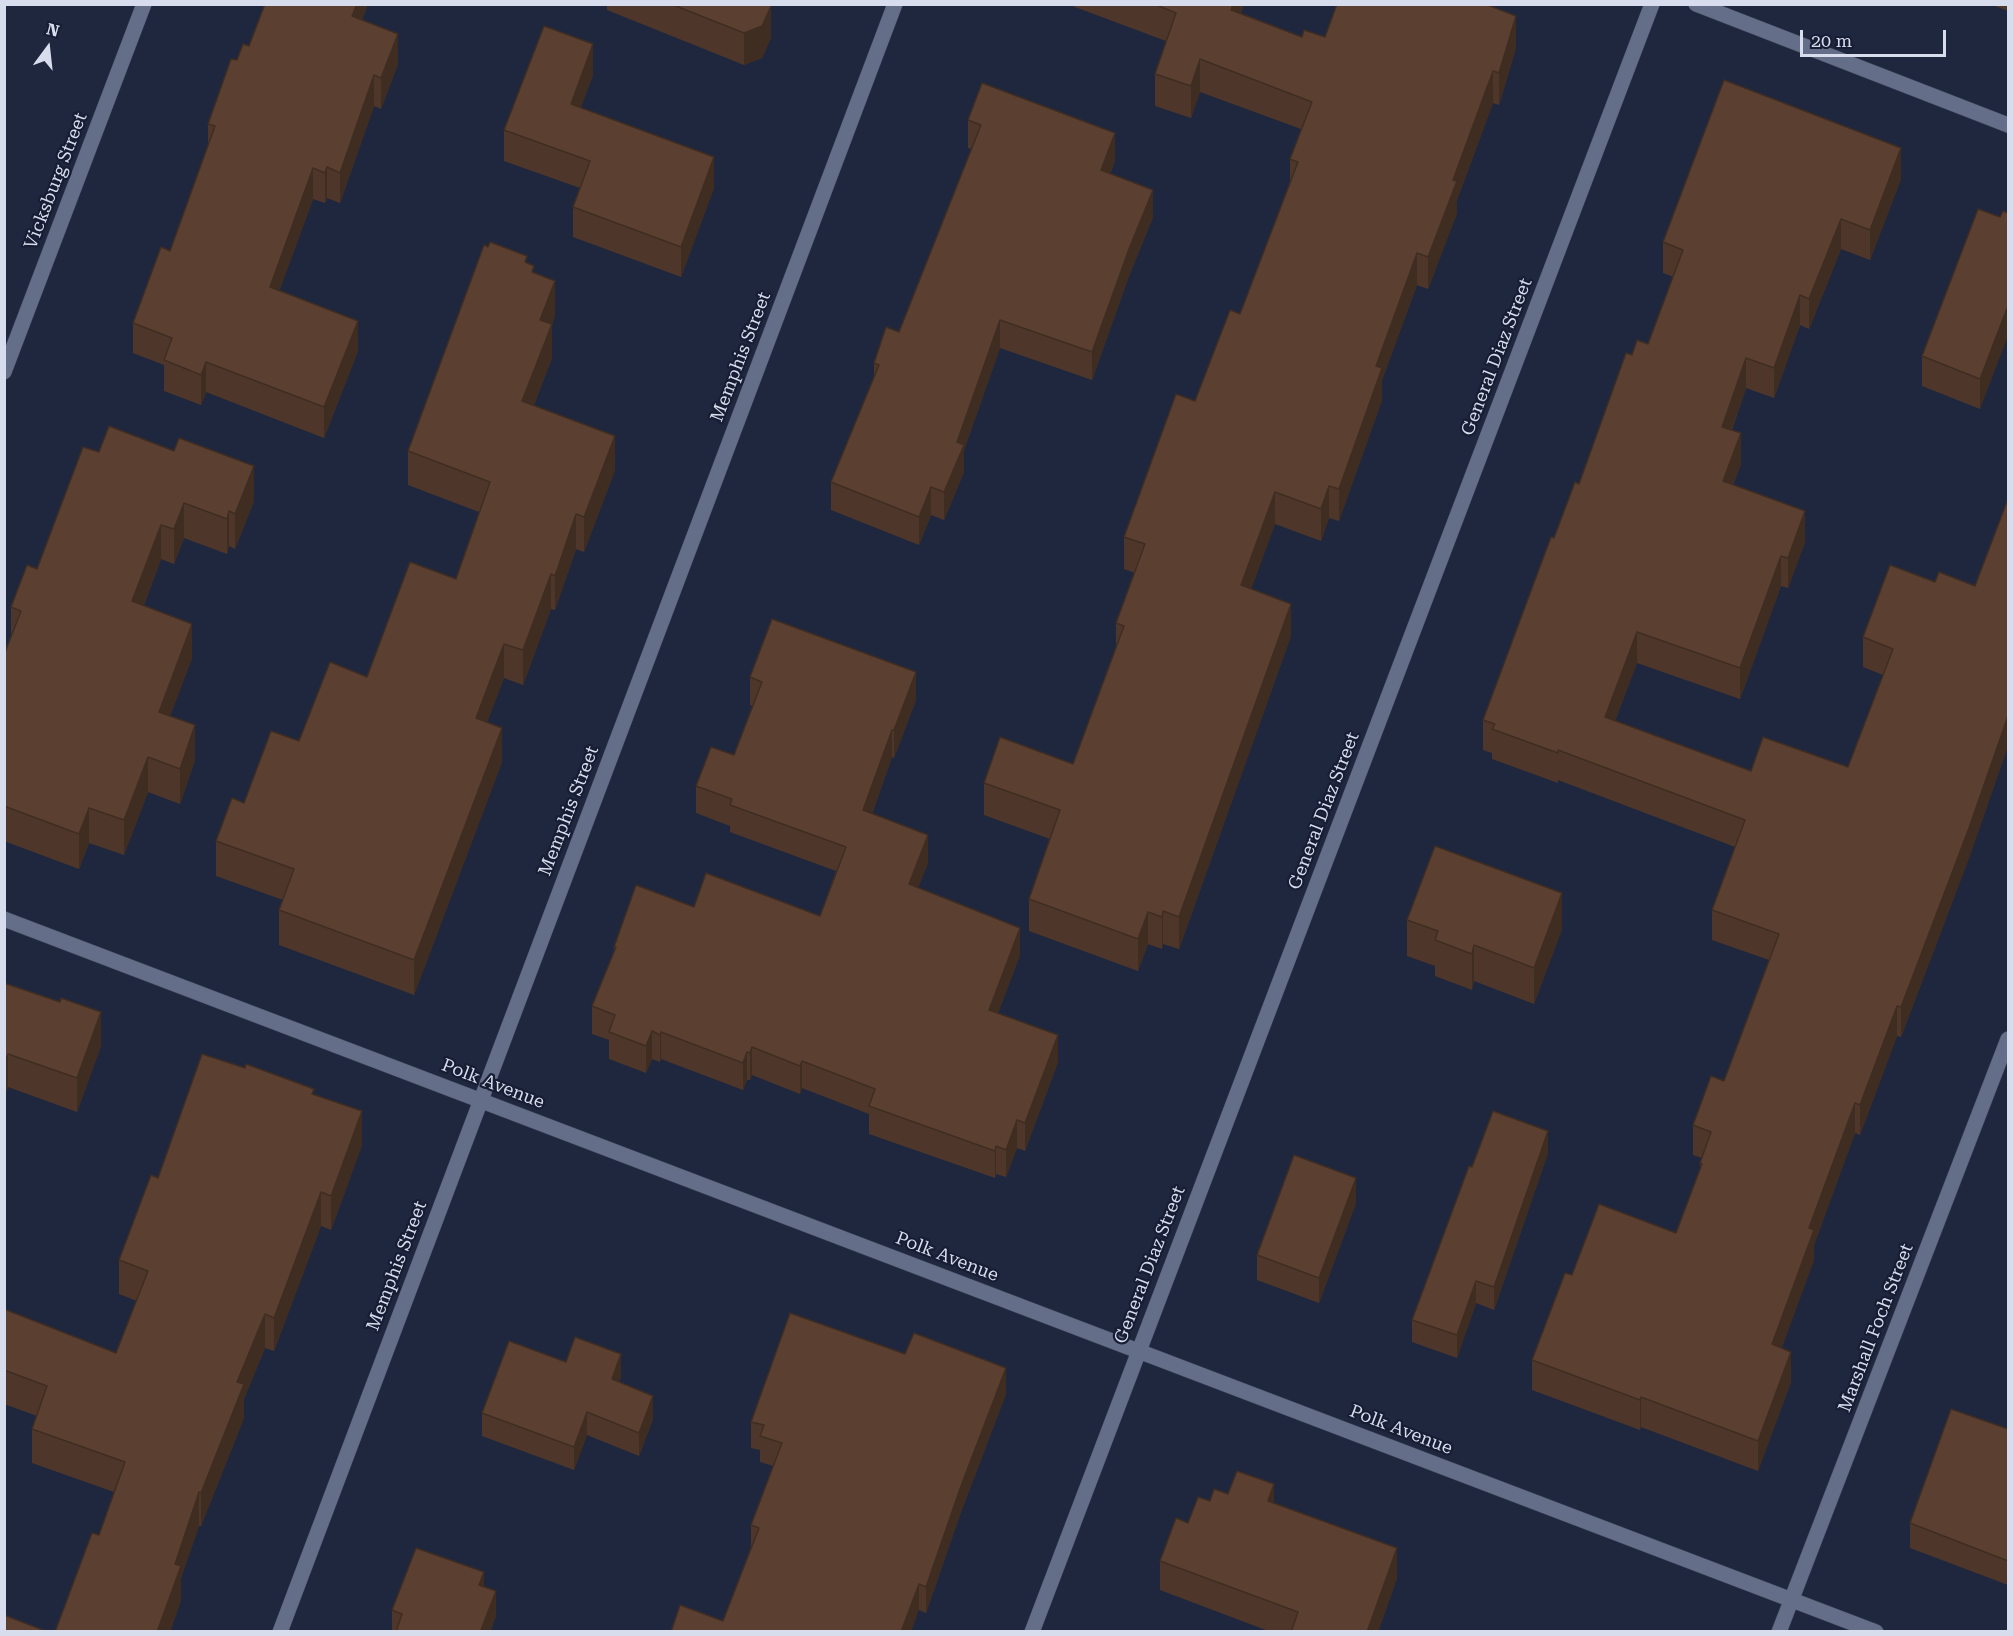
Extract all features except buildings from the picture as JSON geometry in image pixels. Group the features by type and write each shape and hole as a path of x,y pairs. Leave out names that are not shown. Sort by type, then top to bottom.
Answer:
{"street":[{"name":"Vicksburg Street","path":"4,372 144,4"},
{"name":"Memphis Street","path":"280,1632 895,4"},
{"name":"General Diaz Street","path":"1032,1632 1652,4"},
{"path":"1696,4 2008,125"},
{"name":"Polk Avenue","path":"4,919 1876,1632"},
{"name":"Marshall Foch Street","path":"1779,1632 2008,1039"}]}
